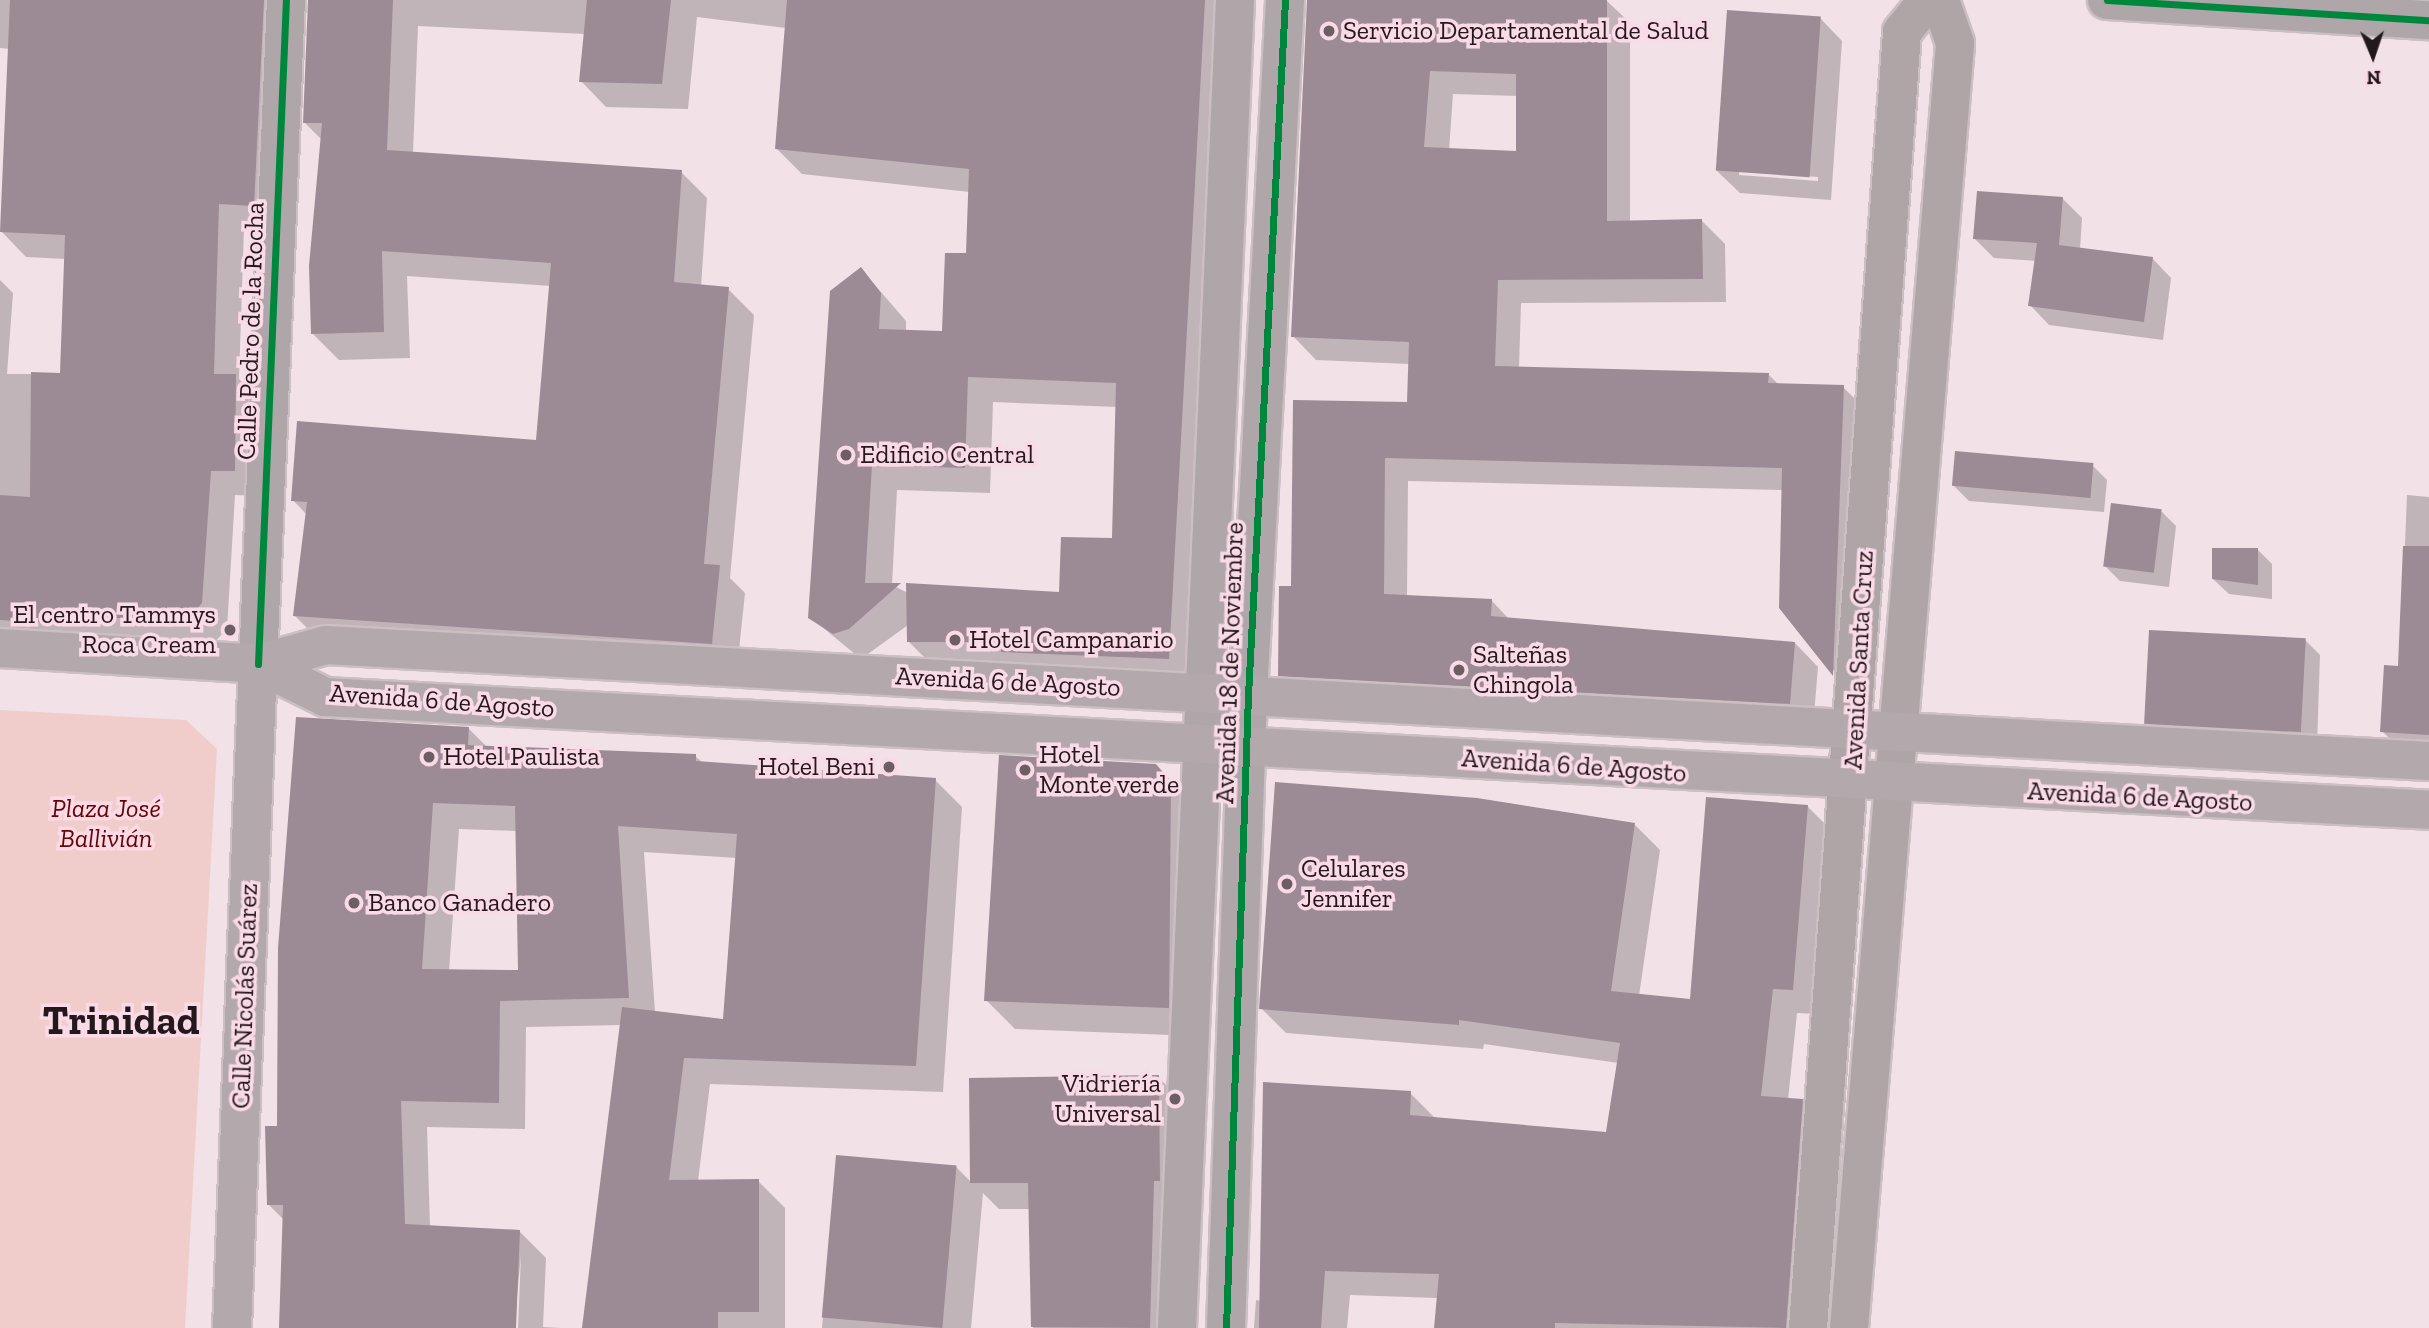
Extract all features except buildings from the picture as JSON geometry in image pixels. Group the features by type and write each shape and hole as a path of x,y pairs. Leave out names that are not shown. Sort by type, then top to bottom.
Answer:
{"main road":[{"name":"Avenida Santa Cruz","path":"1808,1328 1852,784 1852,731 1902,32 1928,0"},
{"name":"Avenida Santa Cruz","path":"1849,1328 1896,786 1955,43 1940,0"},
{"name":"Avenida 6 de Agosto","path":"258,664 326,645 1248,695 1900,734 2429,761"},
{"path":"0,648 258,664"},
{"name":"Avenida 6 de Agosto","path":"258,664 325,697 1247,746 1852,784 2429,810"},
{"name":"Calle Nicolás Suárez","path":"232,1328 258,664"}],"street":[{"name":"Calle Pedro de la Rocha","path":"258,664 286,0"},
{"name":"Avenida 18 de Noviembre","path":"1177,1328 1209,693 1235,0"},
{"name":"Avenida 18 de Noviembre","path":"1226,1328 1248,695 1285,0"},
{"path":"2107,0 2429,20"}],"green space":[{"name":"Plaza José Ballivián","path":"0,710 186,720 217,749 185,1328 0,1328"}],"cycle path":[{"path":"258,664 286,0"},
{"path":"1226,1328 1248,695 1285,0"},
{"path":"2107,0 2429,20"}],"place":[{"name":"Servicio Departamental de Salud","path":"1329,31"},
{"name":"Edificio Central","path":"846,455"},
{"name":"El centro Tammys Roca Cream","path":"230,630"},
{"name":"Hotel Campanario","path":"955,640"},
{"name":"Salteñas Chingola","path":"1459,670"},
{"name":"Hotel Paulista","path":"429,757"},
{"name":"Hotel Beni","path":"889,767"},
{"name":"Hotel Monte verde","path":"1025,770"},
{"name":"Celulares Jennifer","path":"1287,884"},
{"name":"Banco Ganadero","path":"354,903"},
{"name":"Vidriería Universal","path":"1175,1099"}],"district":[{"name":"Trinidad","path":"121,1020"}]}
